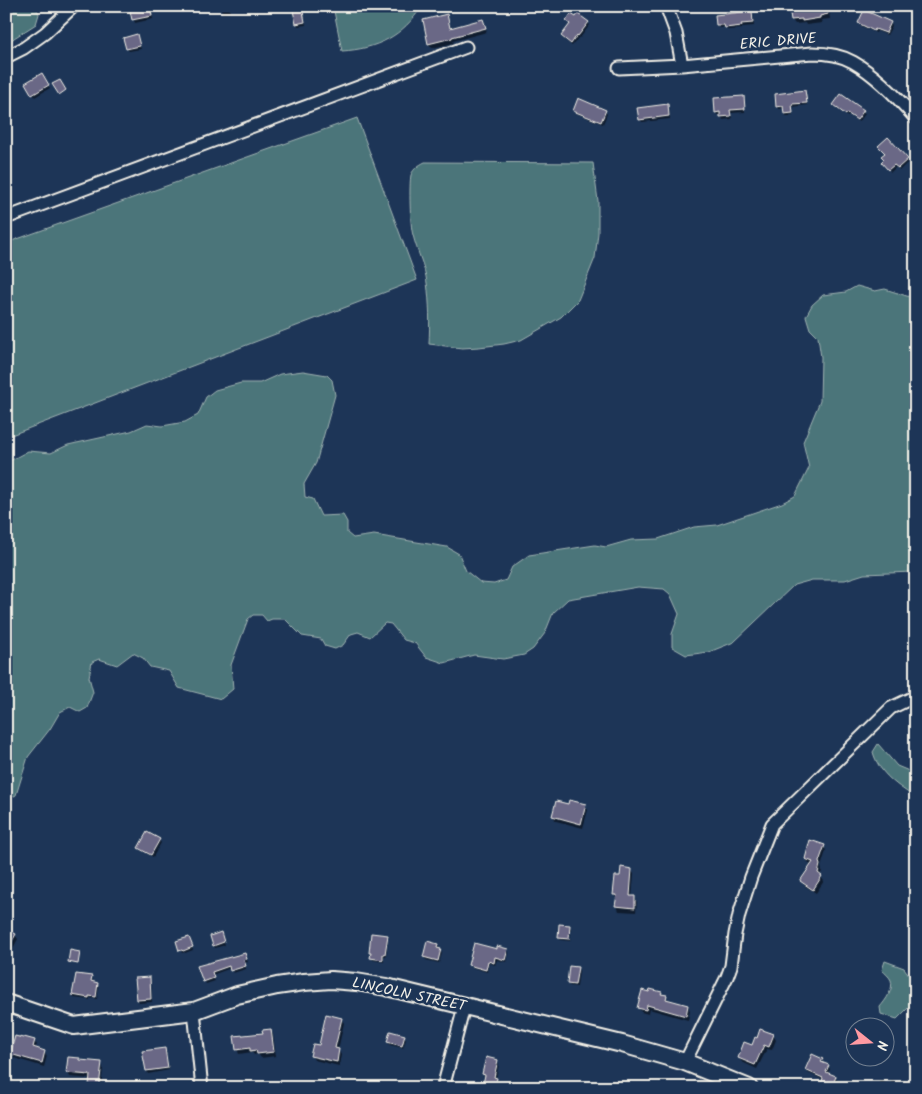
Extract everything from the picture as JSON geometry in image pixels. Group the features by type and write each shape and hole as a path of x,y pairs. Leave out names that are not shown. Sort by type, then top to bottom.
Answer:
{"main road":[{"name":"LINCOLN STREET","path":"6,1003 74,1026 194,1011 237,996 277,986 331,980 356,982 386,987 622,1044 685,1062 749,1088"}],"street":[{"path":"6,57 24,48 45,33 74,6"},
{"path":"666,6 676,33 682,65"},
{"path":"6,218 466,47"},
{"name":"ERIC DRIVE","path":"619,68 682,65 827,53 852,61 875,77 916,119"},
{"path":"685,1062 727,977 734,950 739,915 751,877 772,824 891,708 916,696"},
{"path":"443,1088 464,1007"},
{"path":"194,1011 202,1088"}],"green space":[{"path":"6,6 35,6 39,14 36,24 14,38 6,46"},
{"path":"333,6 422,6 398,33 388,39 367,47 342,51"},
{"path":"357,118 417,280 6,437 6,243"},
{"path":"425,162 593,163 598,201 598,233 595,258 578,300 561,317 521,340 504,344 462,348 429,344 429,298 427,283 413,235 410,205 411,175 417,167"},
{"path":"857,286 875,291 885,289 916,299 916,571 864,574 845,580 812,580 794,585 734,642 709,652 686,655 672,647 672,634 679,614 670,594 664,589 638,587 568,599 553,613 545,633 533,649 524,655 503,659 474,655 444,663 426,657 415,643 404,640 391,624 385,623 370,637 358,632 351,634 343,645 335,649 325,646 321,639 302,636 285,619 267,621 262,615 253,615 248,619 231,665 233,689 221,699 179,688 169,671 150,667 143,658 133,653 117,665 99,659 92,662 89,677 93,692 87,708 80,712 70,707 60,712 50,729 28,757 16,795 6,801 6,463 28,451 51,453 68,445 131,431 147,424 162,426 185,422 198,415 206,397 215,390 241,383 260,383 280,374 303,371 327,375 332,380 335,395 316,463 304,484 305,497 313,499 321,516 343,515 347,522 347,533 353,538 374,535 447,547 459,554 466,571 481,583 494,584 506,580 512,567 529,555 595,545 606,547 631,540 658,539 694,527 717,525 782,503 795,496 809,468 803,442 820,401 821,357 818,337 810,329 806,316 812,305 823,295 846,292"},
{"path":"878,744 897,766 916,774 916,798 884,773 873,752"},
{"path":"885,961 904,968 916,984 916,1005 912,1004 897,1019 894,1016 881,1014 880,1007 887,998 892,983 882,970"}],"building":[{"path":"129,6 150,6 152,16 132,20"},
{"path":"292,6 302,6 305,22 296,24"},
{"path":"827,6 828,14 820,16 820,18 802,21 802,19 791,20 789,7"},
{"path":"864,10 891,22 886,33 875,29 874,31 858,23"},
{"path":"752,11 753,23 725,28 724,25 716,25 715,15"},
{"path":"447,14 450,28 483,19 486,28 428,44 423,20"},
{"path":"571,14 576,17 578,14 589,22 571,44 561,36 570,24 566,21"},
{"path":"137,34 140,46 126,49 123,38"},
{"path":"42,73 49,85 32,95 25,83"},
{"path":"60,80 66,90 59,95 52,84"},
{"path":"805,90 807,103 792,104 793,113 784,114 783,106 776,107 775,94"},
{"path":"841,94 864,110 857,120 847,113 846,115 833,105"},
{"path":"744,96 745,109 730,110 731,116 720,117 720,112 715,113 714,98"},
{"path":"578,98 606,110 601,122 573,111"},
{"path":"668,104 669,116 639,120 637,108"},
{"path":"888,137 908,159 898,168 894,165 888,170 881,162 884,159 881,156 885,153 878,146"},
{"path":"569,800 586,804 581,824 552,816 556,801 568,804"},
{"path":"147,832 160,839 151,855 138,848"},
{"path":"810,840 825,845 819,862 818,873 822,876 813,890 800,881 813,862 805,859"},
{"path":"621,867 632,869 630,896 635,896 635,908 615,906 617,895 613,895 615,876 620,876"},
{"path":"559,924 570,925 569,939 558,938"},
{"path":"6,929 16,934 6,952"},
{"path":"221,932 224,942 213,946 210,936"},
{"path":"371,933 388,935 383,960 370,958"},
{"path":"189,937 193,947 179,951 176,941"},
{"path":"427,941 438,944 437,948 441,949 438,961 423,957"},
{"path":"474,943 497,949 497,946 508,949 505,960 495,957 494,963 488,961 486,970 468,965"},
{"path":"70,950 80,952 78,964 68,962"},
{"path":"245,953 247,959 244,960 246,966 230,971 229,966 212,972 214,978 203,982 197,966"},
{"path":"569,966 578,967 575,985 567,984"},
{"path":"76,974 92,976 91,981 98,983 96,997 89,996 89,998 72,995"},
{"path":"150,977 151,999 137,1000 135,978"},
{"path":"650,989 667,995 666,999 688,1005 686,1016 647,1005 646,1010 637,1008 642,990 649,992"},
{"path":"326,1014 342,1018 335,1048 339,1049 337,1062 310,1056 313,1044 319,1045"},
{"path":"271,1029 274,1052 257,1054 256,1050 250,1051 250,1048 236,1050 234,1036 263,1033 262,1030"},
{"path":"760,1029 774,1034 769,1047 764,1045 755,1065 738,1058 744,1042 752,1045"},
{"path":"390,1031 405,1035 402,1046 387,1042"},
{"path":"15,1036 35,1040 33,1047 45,1051 42,1063 10,1054"},
{"path":"165,1048 168,1068 146,1071 142,1051"},
{"path":"812,1054 823,1059 821,1062 829,1065 826,1072 836,1076 832,1088 821,1084 823,1078 805,1070"},
{"path":"68,1057 102,1062 99,1087 89,1085 90,1075 66,1073"},
{"path":"486,1057 498,1060 494,1077 497,1078 495,1088 482,1088 485,1075 482,1074"}]}
